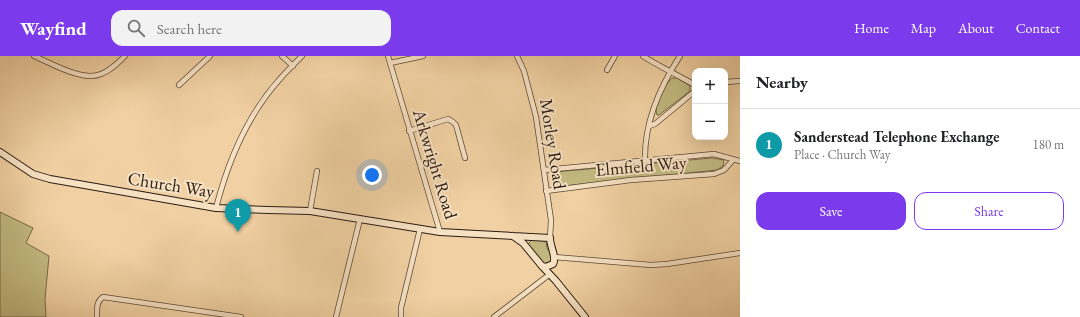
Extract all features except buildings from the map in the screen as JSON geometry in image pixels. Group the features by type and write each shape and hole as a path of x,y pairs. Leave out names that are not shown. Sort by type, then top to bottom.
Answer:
{"street":[{"path":"34,56 78,75 88,76 99,75 110,70 125,56"},
{"path":"179,85 210,56"},
{"path":"282,56 293,66"},
{"path":"216,208 222,184 243,131 266,96 302,56"},
{"name":"Arkwright Road","path":"388,56 440,232 550,238"},
{"path":"390,63 422,56"},
{"name":"Morley Road","path":"517,56 524,71 536,117 551,220 550,238"},
{"path":"607,70 615,56"},
{"path":"643,56 660,67 692,83"},
{"path":"644,162 644,150 648,126 655,103 670,71 680,56"},
{"path":"728,82 740,81"},
{"path":"648,126 654,124 692,93"},
{"path":"409,131 448,119 456,125 465,158"},
{"name":"Church Way","path":"0,152 33,174 50,180 216,208 310,211 420,230 440,232"},
{"name":"Elmfield Way","path":"544,170 644,162 714,154 733,160 740,160"},
{"name":"Elmfield Way","path":"546,191 632,180 714,174 724,170 733,160"},
{"path":"310,211 317,171"},
{"path":"336,317 360,220"},
{"path":"401,317 401,308 420,230"},
{"path":"513,236 521,240 586,317"},
{"path":"528,248 526,243 527,240 533,237"},
{"path":"550,238 556,281"},
{"path":"554,259 656,265 740,253"},
{"path":"542,266 550,266 554,259"},
{"path":"494,317 550,274"},
{"path":"97,317 97,304 103,297 241,317"}],"shaded area":[{"path":"672,78 677,78 690,86 690,91 657,115 656,111 658,101 666,85"},
{"path":"712,158 724,160 723,166 717,170 555,187 554,172"},
{"path":"0,212 33,228 26,243 49,256 45,299 46,317 0,317"},
{"path":"531,240 546,241 547,248 551,254 552,263 544,265 528,245"}],"place":[{"name":"Sanderstead Telephone Exchange","path":"238,232"}]}
